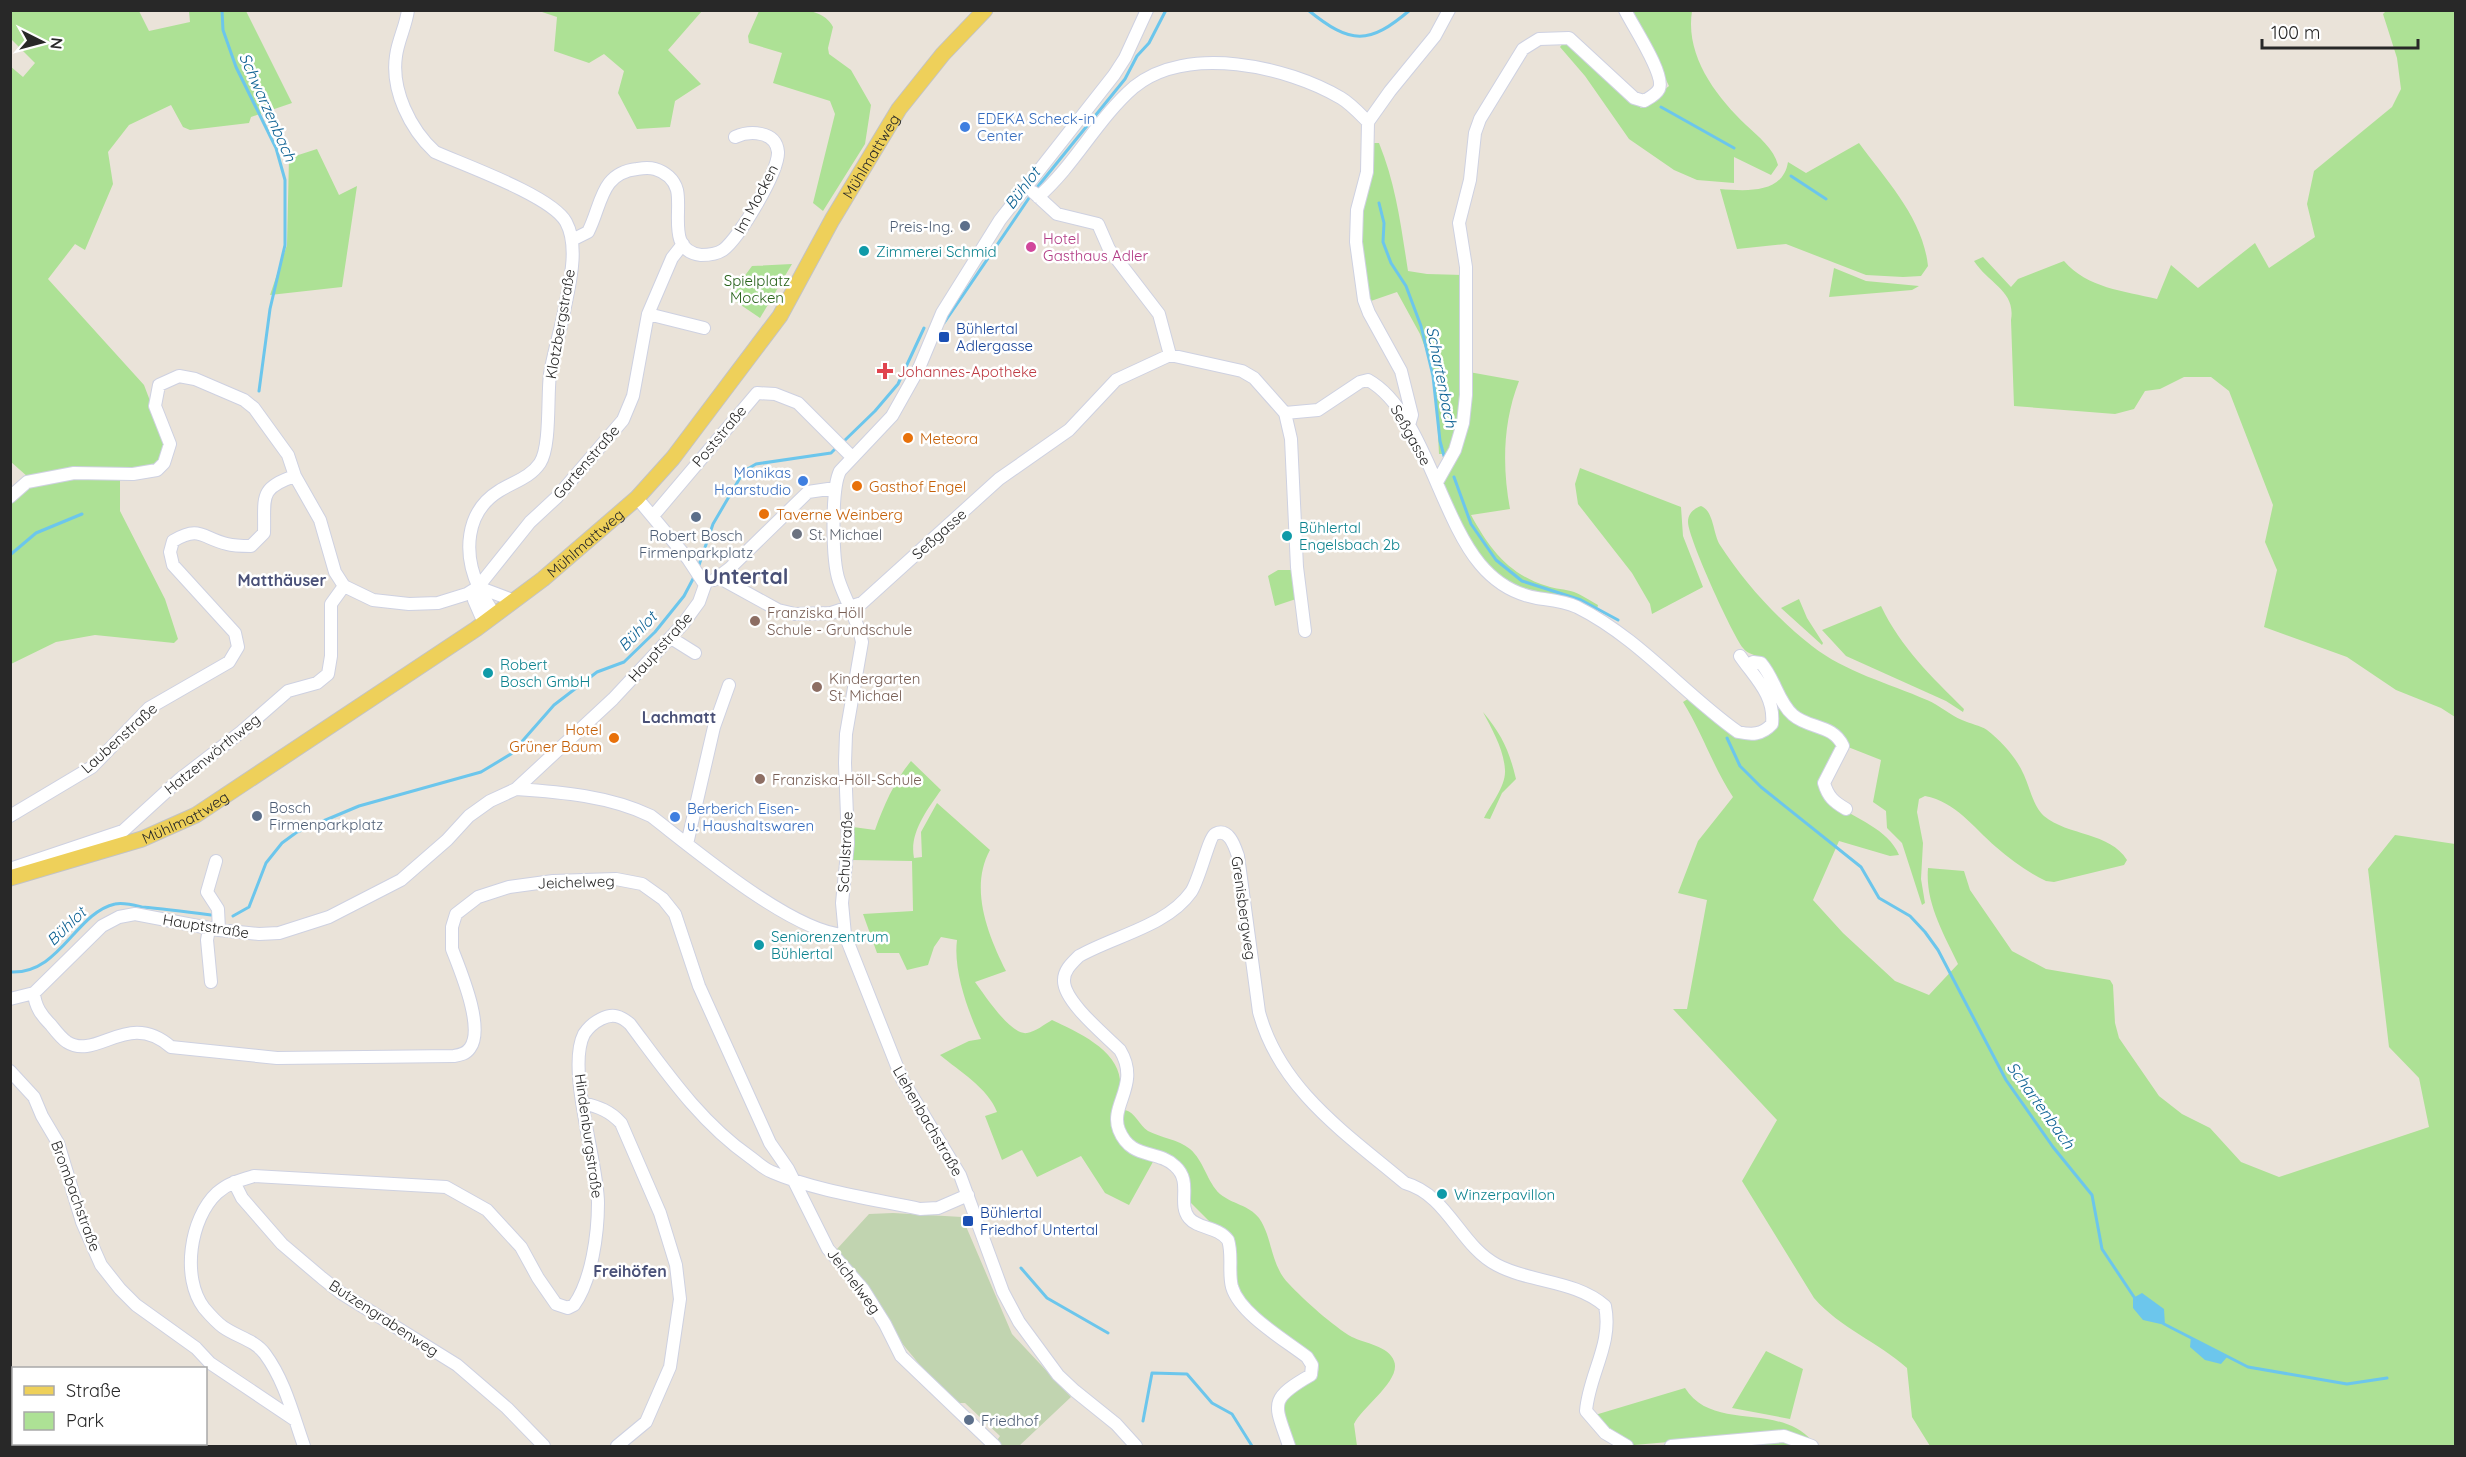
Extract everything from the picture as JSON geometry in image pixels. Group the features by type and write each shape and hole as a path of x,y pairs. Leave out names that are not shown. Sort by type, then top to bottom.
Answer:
{"main road":[{"name":"Mühlmattweg","path":"10,879 142,839 196,815 429,662 515,601 637,498 673,458 780,316 832,220 899,109 943,54 985,10"}],"street":[{"path":"408,10 396,57 398,87 411,122 424,142 435,152 536,197 554,208 565,221 572,240 588,232 606,184 614,176 628,170 648,167 670,177 676,189 677,227 683,244"},
{"path":"637,498 688,559 703,581 718,577 808,492 835,488 840,471 849,454 892,416 903,400 942,313 1000,220 1031,191 1114,75 1125,58 1147,10"},
{"path":"1409,425 1412,415 1401,371 1369,313 1359,273 1356,242 1357,210 1367,172 1368,122 1435,36 1449,10"},
{"path":"1437,482 1455,450 1466,395 1466,267 1459,223 1470,180 1475,133 1480,119 1523,49 1539,39 1569,38 1634,98 1644,101 1654,95 1659,90 1661,82 1649,52 1625,10"},
{"path":"1031,191 1049,188 1090,134 1133,88 1152,75 1191,63 1263,68 1294,77 1344,99 1368,122"},
{"name":"Im Mocken","path":"683,244 698,254 714,254 722,251 748,220 771,175 777,159 775,142 768,136 755,133 735,136"},
{"path":"1031,191 1057,214 1098,224 1109,249 1159,314 1170,355 1242,371 1254,378 1285,413 1291,439 1297,567 1305,631"},
{"name":"Klotzbergstraße","path":"489,619 474,600 478,586 469,543 471,522 485,502 498,491 532,472 541,461 546,436 550,373 565,308 572,240"},
{"name":"Gartenstraße","path":"478,586 530,522 556,497 623,420 633,396 648,314 657,288 672,258 683,244"},
{"path":"648,314 704,328"},
{"name":"Seßgasse","path":"718,577 778,610 795,614 820,615 862,603 999,479 1069,430 1116,380 1170,355"},
{"path":"10,497 27,482 74,473 133,474 157,470 164,462 170,444 155,406 159,385 179,376 195,379 233,394 254,408 288,455 295,476 320,520 335,572 344,585 373,600 409,604 438,603 467,594 478,586 515,601"},
{"name":"Seßgasse","path":"1285,413 1318,410 1360,382 1368,380 1386,392 1409,425 1465,540 1479,563 1496,580 1511,590 1575,606 1591,615 1642,649 1738,732 1750,734 1762,732 1772,724 1773,707 1768,695 1743,661 1761,663 1784,704 1794,716 1826,728 1839,736 1843,746 1824,783 1833,802 1846,809"},
{"name":"Poststraße","path":"652,516 757,393 775,394 798,403 849,454"},
{"name":"Laubenstraße","path":"10,816 92,767 149,708 228,662 238,647 235,633 173,565 170,552 173,541 186,533 202,533 227,544 251,546 264,533 265,499 268,490 276,482 295,476"},
{"name":"Schulstraße","path":"835,488 835,566 839,582 859,626 862,642 846,734 844,763 848,829 848,863 842,903 845,935"},
{"name":"Hauptstraße","path":"34,993 102,926 119,917 135,914 216,922 259,934 279,933 329,916 372,896 413,871 469,816 490,801 516,789 613,699 670,638 699,602 703,581"},
{"name":"Hatzenwörthweg","path":"10,869 123,831 180,779 241,732 288,690 317,683 328,674 331,656 331,604 344,585"},
{"path":"670,638 695,653"},
{"path":"687,844 714,727 729,685"},
{"path":"516,789 548,791 635,808 651,816 771,904 824,931 845,935"},
{"name":"Grenisbergweg","path":"1289,1446 1277,1409 1279,1399 1293,1385 1311,1376 1312,1365 1307,1356 1259,1320 1237,1299 1232,1287 1228,1240 1215,1229 1194,1222 1188,1217 1185,1206 1185,1183 1174,1165 1137,1151 1123,1139 1116,1119 1127,1080 1128,1067 1120,1050 1071,1000 1064,988 1064,977 1069,966 1079,956 1174,912 1191,892 1201,874 1209,841 1217,833 1230,837 1238,856 1259,1012 1264,1033 1279,1062 1317,1109 1405,1184 1421,1188 1454,1220 1479,1251 1496,1265 1585,1293 1605,1306 1608,1324 1605,1346 1593,1376 1586,1411 1605,1433 1627,1446"},
{"path":"212,982 207,940 216,922 207,892 216,861"},
{"name":"Jeichelweg","path":"34,993 40,1013 67,1042 77,1045 87,1046 132,1032 147,1033 162,1039 171,1047 278,1059 454,1056 464,1054 472,1047 474,1019 452,949 451,938 456,914 465,906 494,891 540,882 601,879 642,884 663,900 675,914 710,1012 733,1056 770,1143 793,1180 828,1249 863,1289 885,1324 901,1356 995,1446"},
{"name":"Liehenbachstraße","path":"845,935 902,1079 960,1175 1004,1292 1019,1322 1058,1375 1116,1424 1137,1446"},
{"path":"10,999 34,993"},
{"name":"Hindenburgstraße","path":"304,1446 276,1371 265,1353 258,1346 224,1328 215,1320 202,1306 193,1281 191,1261 200,1220 216,1194 234,1182 254,1176 446,1187 487,1210 521,1247 556,1304 568,1308 578,1300 594,1255 598,1202 583,1104 579,1052 584,1034 594,1023 604,1017 612,1015 622,1017 630,1024 676,1087 706,1120 736,1147 770,1171 793,1180 920,1209 938,1208 969,1195"},
{"name":"Brombachstraße","path":"10,1071 34,1097 58,1143 82,1222 101,1265 120,1289 136,1305 196,1348 210,1363 295,1420"},
{"path":"583,1104 597,1106 611,1113 621,1123 660,1213 676,1265 680,1299 670,1367 646,1422 617,1446"},
{"name":"Butzengrabenweg","path":"234,1182 242,1198 282,1244 341,1293 458,1365 507,1408 544,1446"},
{"path":"1671,1446 1784,1436 1812,1446"}],"green space":[{"path":"789,9 810,11 827,19 833,27 828,48 829,54 851,70 871,105 865,144 823,211 813,203 835,114 830,101 773,83 782,53 749,43 748,36 759,11"},
{"path":"2387,10 2455,11 2455,717 2441,708 2396,690 2347,657 2264,627 2277,570 2265,542 2273,505 2229,391 2211,377 2184,377 2160,389 2145,391 2134,409 2115,414 2014,406 2009,302 2000,288 1974,261 1983,257 2011,287 2018,279 2064,261 2073,270 2095,283 2157,299 2171,265 2198,288 2255,243 2269,268 2315,237 2307,204 2314,171 2392,107 2401,89 2397,58 2383,14"},
{"path":"11,11 139,11 149,31 190,22 189,11 246,11 292,103 251,117 249,123 190,130 183,127 171,105 129,125 108,152 113,184 85,250 75,244 48,279 144,385 166,443 163,458 151,466 127,470 28,477 11,462 10,66 23,77 35,63 11,39"},
{"path":"539,11 702,11 668,50 701,84 675,101 670,127 637,129 618,93 624,71 604,54 589,63 554,51 557,17"},
{"path":"1633,11 1692,11 1693,44 1705,74 1735,114 1773,154 1778,165 1771,175 1734,157 1734,183 1697,180 1674,170 1629,139 1585,76 1560,47 1564,42 1571,45 1641,108 1669,86"},
{"path":"1374,143 1379,143 1390,174 1408,271 1463,275 1459,329 1463,396 1450,454 1439,454 1435,375 1420,334 1397,292 1368,302 1359,223"},
{"path":"1859,143 1902,200 1919,232 1928,266 1921,276 1866,275 1786,244 1737,249 1720,189 1762,188 1779,180 1788,162 1806,173"},
{"path":"317,149 339,195 357,186 342,287 270,295 287,245 289,158"},
{"name":"Spielplatz Mocken","path":"792,264 760,318 729,297 752,266"},
{"path":"1834,268 1866,281 1919,286 1912,290 1829,297"},
{"path":"1469,372 1519,381 1507,428 1505,460 1510,509 1471,515 1493,549 1511,567 1534,581 1583,596 1598,605 1596,613 1504,581 1476,552 1456,515 1442,482 1463,436"},
{"path":"1580,468 1681,507 1683,536 1703,587 1652,614 1650,604 1632,573 1578,504 1575,484"},
{"path":"75,477 120,480 120,511 165,599 178,639 174,643 95,635 56,642 11,664 11,501 28,488"},
{"path":"1701,506 1711,518 1720,545 1740,573 1774,612 1799,635 1838,663 1927,700 1958,718 1987,730 2004,745 2017,762 2034,802 2044,816 2065,827 2110,844 2127,860 2124,865 2054,882 2046,881 2008,857 1955,810 1936,799 1925,796 1919,799 1917,812 1923,843 1921,879 1925,903 1922,905 1902,843 1887,828 1886,811 1873,802 1881,760 1848,747 1840,734 1797,713 1787,702 1767,664 1760,657 1743,648 1711,586 1690,531 1688,522 1690,514"},
{"path":"1278,570 1292,570 1296,599 1275,606 1268,576"},
{"path":"1799,599 1807,618 1823,643 1822,645 1781,608"},
{"path":"1881,606 1908,649 1964,709 1963,712 1946,701 1846,656 1822,630"},
{"path":"1758,666 1783,707 1831,734 1840,745 1825,772 1832,803 1879,831 1894,846 1899,855 1890,856 1839,841 1813,900 1843,933 1895,981 1929,995 1958,964 1932,906 1928,868 1964,871 1970,890 2012,951 2046,969 2110,980 2113,985 2115,1023 2119,1038 2159,1096 2182,1114 2210,1128 2241,1162 2279,1177 2429,1127 2419,1078 2389,1047 2368,869 2395,835 2455,844 2455,1446 1930,1446 1912,1417 1907,1368 1835,1318 1814,1298 1742,1181 1777,1120 1673,1009 1687,1009 1707,900 1678,893 1698,841 1733,797 1683,702 1691,697 1726,727 1773,728 1755,668"},
{"path":"1483,712 1504,743 1516,779 1502,793 1490,819 1484,818 1501,789 1505,770 1500,747"},
{"path":"911,761 941,790 920,822 914,840 914,858 922,857 921,832 937,803 990,850 981,880 983,911 987,927 1006,971 975,982 998,1013 1013,1028 1027,1033 1037,1030 1052,1020 1094,1043 1112,1059 1117,1069 1120,1090 1112,1121 1154,1160 1129,1205 1105,1193 1081,1156 1037,1177 1022,1150 1002,1160 985,1116 997,1112 993,1103 972,1080 940,1055 969,1041 981,1039 959,977 957,940 941,937 934,947 928,965 907,970 899,953 877,953 863,914 913,911 912,861 852,860 853,827 875,830 890,794"},
{"path":"1125,1110 1132,1113 1148,1131 1190,1149 1199,1159 1220,1194 1245,1207 1259,1218 1283,1277 1310,1305 1352,1337 1382,1348 1391,1356 1395,1368 1392,1376 1354,1424 1357,1446 1294,1446 1282,1410 1283,1398 1312,1380 1318,1370 1318,1364 1255,1314 1235,1284 1233,1245 1188,1200 1187,1179 1128,1140 1121,1115"},
{"path":"869,1214 962,1217 1012,1334 1071,1397 1019,1446 1001,1446 996,1442 1000,1436 965,1403 958,1403 924,1370 896,1336 873,1294 837,1249"},
{"path":"1766,1351 1803,1369 1790,1419 1732,1408"},
{"path":"1685,1388 1697,1401 1712,1409 1728,1414 1782,1422 1798,1429 1812,1441 1773,1433 1634,1445 1614,1437 1595,1415"},
{"path":"1774,1439 1805,1446 1690,1446"}],"water":[{"path":"2142,1293 2164,1309 2165,1325 2143,1320 2133,1308 2133,1298"},
{"path":"2191,1337 2227,1357 2221,1364 2205,1360 2190,1347"}],"waterway":[{"name":"Schwarzenbach","path":"222,10 223,30 236,67 276,148 285,180 285,245 270,309 259,391"},
{"name":"Bühlot","path":"1035,190 1125,79 1137,56 1149,43 1166,10"},
{"name":"Bühlot","path":"1308,10 1336,30 1348,35 1360,36 1371,35 1383,30 1410,10"},
{"path":"1661,107 1734,148"},
{"path":"1791,176 1826,199"},
{"name":"Bühlot","path":"944,323 1031,195"},
{"name":"Schartenbach","path":"1379,203 1384,223 1383,242 1391,263 1406,286 1421,326 1433,376 1440,441 1444,456"},
{"name":"Bühlot","path":"842,443 875,411 898,384 924,328"},
{"name":"Bühlot","path":"698,568 713,524 744,471 756,464 831,453 837,447"},
{"name":"Schartenbach","path":"1454,477 1471,524 1496,560 1522,581 1581,600 1618,620"},
{"path":"10,555 36,533 82,514"},
{"name":"Bühlot","path":"233,916 249,907 266,863 282,843 297,832 359,806 481,772 511,754 554,705 597,672 624,662 655,632 684,596 694,577"},
{"name":"Schartenbach","path":"1727,738 1740,766 1761,787 1861,867 1879,898 1910,916 1925,932 1938,950 2006,1080 2053,1147 2092,1195 2102,1249 2136,1300"},
{"name":"Bühlot","path":"10,972 27,970 42,964 89,919 115,904 211,915"},
{"path":"1021,1268 1047,1298 1108,1333"},
{"name":"Schartenbach","path":"2164,1324 2248,1367 2347,1384 2387,1378"},
{"path":"1143,1421 1152,1373 1187,1374 1212,1403 1232,1414 1252,1446"}],"place":[{"name":"EDEKA Scheck-in Center","path":"965,127"},
{"name":"Preis-Ing.","path":"965,226"},
{"name":"Hotel Gasthaus Adler","path":"1031,247"},
{"name":"Zimmerei Schmid","path":"864,251"},
{"name":"Bühlertal Adlergasse","path":"944,337"},
{"name":"Johannes-Apotheke","path":"885,371"},
{"name":"Meteora","path":"908,438"},
{"name":"Monikas Haarstudio","path":"803,481"},
{"name":"Gasthof Engel","path":"857,486"},
{"name":"Taverne Weinberg","path":"764,514"},
{"name":"Robert Bosch Firmenparkplatz","path":"696,517"},
{"name":"St. Michael","path":"797,534"},
{"name":"Bühlertal Engelsbach 2b","path":"1287,536"},
{"name":"Franziska Höll Schule - Grundschule","path":"755,621"},
{"name":"Robert Bosch GmbH","path":"488,673"},
{"name":"Kindergarten St. Michael","path":"817,687"},
{"name":"Hotel Grüner Baum","path":"614,738"},
{"name":"Franziska-Höll-Schule","path":"760,779"},
{"name":"Bosch Firmenparkplatz","path":"257,816"},
{"name":"Berberich Eisen- u. Haushaltswaren","path":"675,817"},
{"name":"Seniorenzentrum Bühlertal","path":"759,945"},
{"name":"Winzerpavillon","path":"1442,1194"},
{"name":"Bühlertal Friedhof Untertal","path":"968,1221"},
{"name":"Friedhof","path":"969,1420"}],"district":[{"name":"Untertal","path":"746,576"},
{"name":"Matthäuser","path":"282,580"},
{"name":"Lachmatt","path":"679,717"},
{"name":"Freihöfen","path":"630,1271"}]}
